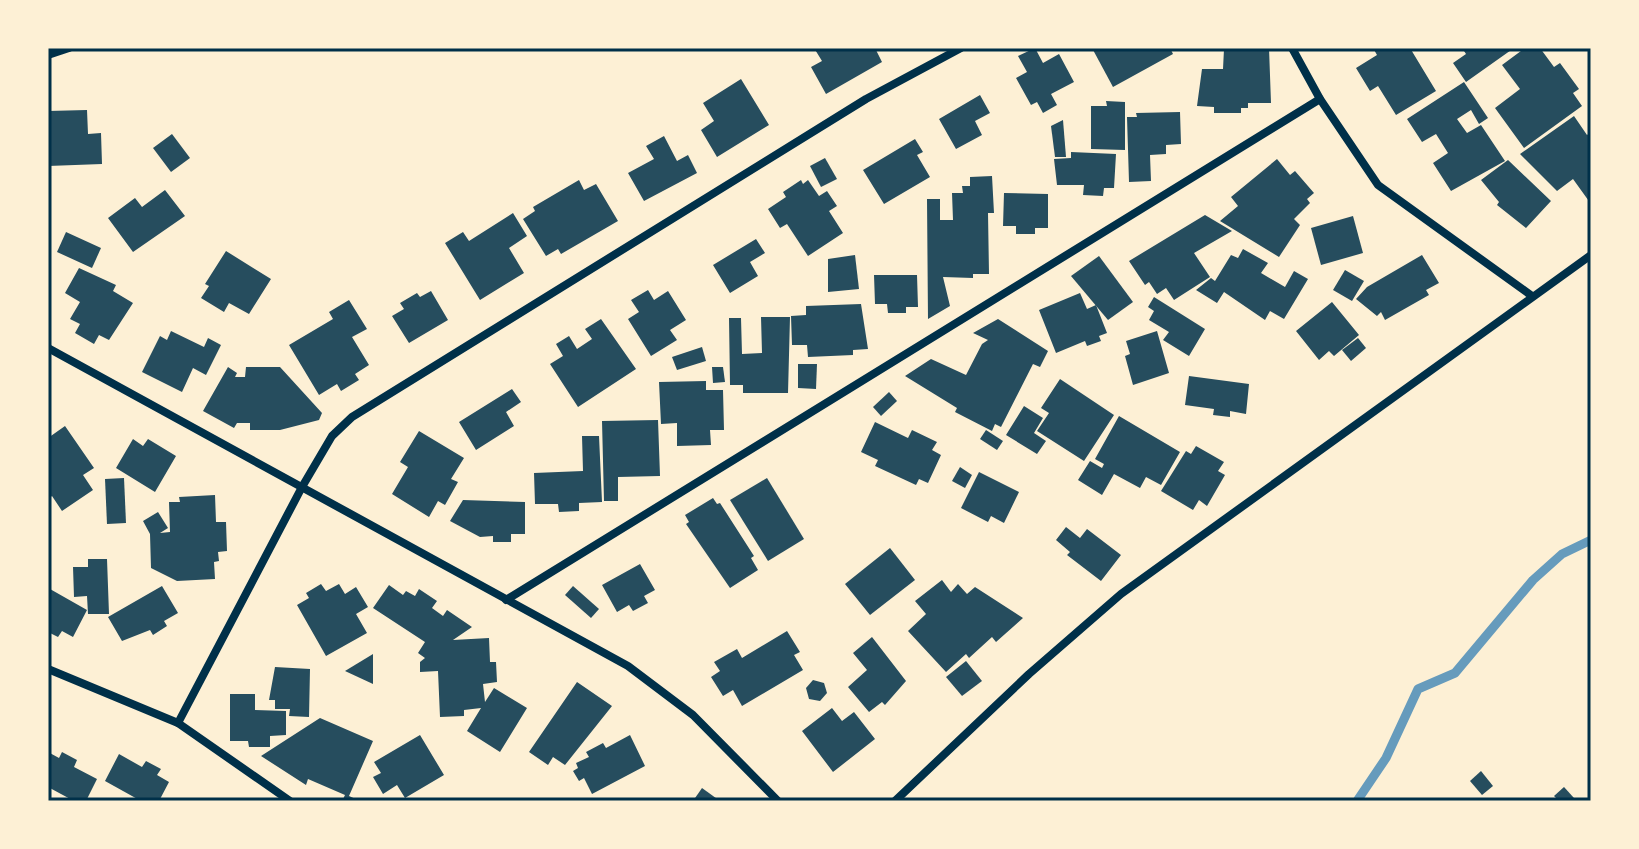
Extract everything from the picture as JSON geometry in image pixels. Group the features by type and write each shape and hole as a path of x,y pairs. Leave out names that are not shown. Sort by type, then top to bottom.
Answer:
{"street":[{"path":"48,55 69,48"},
{"path":"178,723 332,436 381,396 866,99 961,48"},
{"path":"1292,48 1320,99 1378,185 1532,296"},
{"path":"506,600 1320,99"},
{"path":"895,801 1121,594 1591,255"},
{"path":"48,348 628,666 663,689 693,715 778,801"},
{"path":"48,669 178,723 290,801"}],"building":[{"path":"814,48 875,48 882,62 826,94 811,67 822,61"},
{"path":"1035,48 1043,63 1059,54 1074,82 1051,94 1057,105 1043,113 1037,102 1031,105 1016,78 1027,72 1018,56"},
{"path":"1092,48 1170,48 1173,54 1113,87"},
{"path":"1269,48 1271,103 1248,103 1248,108 1241,108 1241,113 1214,113 1214,107 1197,106 1202,69 1223,69 1224,49"},
{"path":"1373,48 1410,48 1436,91 1396,115 1378,86 1370,91 1356,68 1377,55"},
{"path":"1462,48 1514,48 1466,82 1453,63 1466,54"},
{"path":"1525,48 1540,48 1554,67 1560,63 1579,89 1573,93 1582,106 1524,148 1495,108 1520,89 1502,65"},
{"path":"741,79 769,125 717,157 701,130 714,121 703,103"},
{"path":"1464,82 1488,118 1479,124 1471,110 1457,119 1467,133 1481,125 1505,161 1451,191 1433,163 1448,153 1436,134 1422,142 1407,119"},
{"path":"980,95 990,113 975,121 982,135 956,149 939,119"},
{"path":"1106,101 1125,102 1125,150 1091,149 1091,106 1107,106"},
{"path":"87,110 88,134 101,133 102,164 48,166 48,111"},
{"path":"1180,112 1181,144 1166,145 1166,154 1150,155 1151,181 1129,182 1127,117 1137,117 1136,113"},
{"path":"1574,116 1587,135 1591,132 1591,204 1573,179 1557,191 1520,154"},
{"path":"1063,120 1066,157 1055,157 1051,126"},
{"path":"172,134 190,158 171,172 153,148"},
{"path":"664,136 677,161 688,155 697,173 644,201 628,173 654,159 646,146"},
{"path":"915,139 923,152 917,155 930,177 884,204 863,170"},
{"path":"1071,152 1116,154 1114,188 1104,188 1103,196 1083,195 1084,185 1057,185 1054,159 1071,158"},
{"path":"825,158 837,179 821,187 810,166"},
{"path":"1277,159 1290,175 1295,171 1314,193 1307,199 1310,203 1294,219 1300,225 1279,257 1220,221 1238,206 1231,197"},
{"path":"1508,160 1551,201 1526,228 1497,205 1499,202 1481,180"},
{"path":"992,176 994,213 988,213 989,274 973,274 973,278 943,277 950,306 928,319 927,199 940,199 940,220 953,220 952,193 963,193 962,186 970,186 970,177"},
{"path":"579,180 584,190 596,184 618,221 561,254 558,249 546,256 523,219 535,211 533,207"},
{"path":"801,180 803,184 808,180 819,196 827,191 837,206 829,211 843,233 808,256 787,224 780,228 768,209 786,197 783,192"},
{"path":"165,190 185,216 133,252 108,218 135,198 142,207"},
{"path":"1004,193 1048,194 1048,228 1035,228 1035,234 1016,234 1016,226 1003,226"},
{"path":"513,213 527,236 509,248 524,273 480,300 445,243 463,232 469,241"},
{"path":"1205,215 1232,231 1194,253 1210,277 1174,300 1166,288 1157,294 1149,282 1145,285 1129,261"},
{"path":"1353,216 1363,253 1321,265 1311,228"},
{"path":"66,232 101,248 92,268 57,252"},
{"path":"756,239 765,253 750,262 758,276 730,293 713,265"},
{"path":"1243,249 1268,263 1261,273 1285,287 1294,271 1308,279 1284,319 1270,311 1265,320 1224,292 1217,303 1196,290 1211,278 1215,281 1231,255 1238,258"},
{"path":"226,251 271,279 249,314 229,303 224,312 201,298 209,286 205,284"},
{"path":"855,255 859,289 828,292 828,259"},
{"path":"1422,255 1439,283 1426,290 1429,295 1385,320 1381,312 1377,316 1356,299 1367,287"},
{"path":"1099,256 1133,302 1108,320 1071,276"},
{"path":"79,268 116,285 113,291 133,303 109,340 99,335 94,344 75,333 80,324 70,319 80,302 65,293"},
{"path":"1345,270 1364,281 1352,301 1333,290"},
{"path":"874,275 917,275 918,307 906,307 906,313 888,313 887,304 875,304"},
{"path":"648,290 654,300 668,291 686,320 670,330 677,340 651,356 628,319 639,312 631,300"},
{"path":"431,291 448,320 409,343 392,316 404,309 400,303 417,293 420,297"},
{"path":"1080,293 1087,309 1096,305 1107,333 1099,336 1101,341 1087,346 1085,341 1056,353 1039,310"},
{"path":"1154,297 1205,329 1189,356 1163,340 1169,332 1149,320 1154,311 1148,307"},
{"path":"349,300 367,329 352,337 369,365 355,374 359,380 341,391 337,384 319,395 289,345 333,319 329,312"},
{"path":"1332,302 1359,335 1334,356 1329,351 1319,360 1296,331"},
{"path":"861,304 868,349 853,350 853,355 808,357 807,345 792,345 791,316 806,315 806,306"},
{"path":"761,317 790,317 788,393 743,393 743,385 730,385 729,318 741,318 742,354 762,353"},
{"path":"601,319 636,369 578,407 550,364 563,356 556,344 569,336 577,349 592,339 585,329"},
{"path":"998,319 1048,351 1040,367 1033,364 1001,427 995,424 992,431 955,412 957,408 905,376 931,359 966,375 982,344 988,340 973,333"},
{"path":"171,331 204,347 208,338 221,345 206,375 193,368 182,392 142,372 160,336 167,340"},
{"path":"1157,331 1169,373 1133,385 1125,356 1130,354 1126,341"},
{"path":"1358,338 1366,348 1351,361 1342,350"},
{"path":"702,347 706,361 677,370 672,357"},
{"path":"798,364 817,364 816,389 798,388"},
{"path":"228,367 237,373 235,377 245,377 246,367 280,367 322,413 319,420 280,430 250,430 250,423 237,423 234,428 203,411"},
{"path":"712,367 723,367 725,382 713,383"},
{"path":"1189,376 1249,384 1246,414 1230,411 1230,417 1213,415 1214,409 1185,405"},
{"path":"1060,379 1114,415 1084,461 1037,431 1049,413 1041,408"},
{"path":"706,381 706,390 723,390 724,430 710,430 711,445 677,446 677,423 661,424 659,382"},
{"path":"512,389 521,402 506,412 514,426 476,450 459,422"},
{"path":"889,392 897,401 881,416 873,407"},
{"path":"1024,406 1043,418 1034,433 1046,441 1037,454 1006,435"},
{"path":"1119,416 1180,452 1161,485 1146,477 1140,488 1114,474 1102,495 1078,480 1090,461 1102,468 1104,464 1095,459"},
{"path":"658,420 660,476 618,477 618,501 604,501 602,421"},
{"path":"875,422 908,438 912,430 937,442 932,450 941,455 928,483 919,479 916,485 875,466 878,460 861,452"},
{"path":"65,426 94,468 83,475 93,490 62,511 52,496 48,499 48,438"},
{"path":"986,430 1003,441 997,450 980,439"},
{"path":"419,431 464,458 451,479 458,482 445,505 438,501 429,517 392,494 408,467 400,462"},
{"path":"582,436 599,436 602,502 579,503 579,511 559,512 558,504 535,504 534,473 583,471"},
{"path":"133,439 143,446 148,439 176,456 155,492 116,468"},
{"path":"1196,446 1224,462 1218,471 1225,475 1207,506 1199,500 1193,510 1161,491 1186,451 1191,454"},
{"path":"960,467 972,475 965,488 952,481"},
{"path":"979,472 1019,492 1004,523 991,516 988,522 961,508"},
{"path":"124,478 126,523 107,524 105,479"},
{"path":"767,478 804,539 768,561 730,500"},
{"path":"215,495 216,522 226,522 227,551 218,552 219,561 214,562 215,579 177,581 151,568 150,534 143,521 158,512 168,528 160,533 170,532 169,502 180,502 179,497"},
{"path":"713,498 717,504 720,503 754,556 751,558 758,570 730,588 686,524 689,522 685,515"},
{"path":"463,500 525,502 525,534 511,534 511,542 493,542 493,536 480,537 450,521"},
{"path":"1066,527 1080,538 1087,529 1121,555 1101,581 1067,555 1070,552 1056,540"},
{"path":"890,548 915,580 870,615 845,584"},
{"path":"88,559 107,559 109,614 88,614 87,596 74,597 73,567 88,567"},
{"path":"640,564 655,590 644,596 648,603 633,611 629,605 617,612 602,585"},
{"path":"942,580 951,592 958,584 967,594 975,587 1023,618 996,642 992,637 969,658 966,654 946,672 908,631 926,614 915,601"},
{"path":"321,584 326,591 339,584 345,594 356,587 368,607 356,614 367,633 326,656 297,605 309,598 306,593"},
{"path":"389,585 403,595 406,591 415,596 419,589 437,601 432,608 443,616 447,610 472,627 453,640 489,638 490,662 496,662 497,682 483,684 485,702 494,688 527,708 500,752 467,731 481,708 464,710 464,716 440,717 438,671 420,672 420,662 425,658 418,653 425,642 373,608"},
{"path":"162,586 178,613 164,621 167,626 153,635 150,630 122,641 108,617"},
{"path":"573,586 599,609 591,618 565,595"},
{"path":"50,589 87,610 73,637 62,631 58,637 48,632"},
{"path":"787,631 800,652 794,655 803,670 742,706 733,690 723,696 711,677 720,671 714,662 737,649 742,658"},
{"path":"872,637 906,681 885,705 882,702 869,712 848,687 867,670 853,653"},
{"path":"373,654 373,684 345,671"},
{"path":"966,661 982,681 962,696 946,677"},
{"path":"275,667 310,669 309,717 289,716 290,709 275,709 275,700 269,700"},
{"path":"813,680 824,683 827,693 820,701 809,699 806,688"},
{"path":"577,682 612,706 565,765 553,757 548,765 529,752"},
{"path":"230,694 255,694 255,710 286,711 286,735 270,736 270,747 249,747 248,741 230,741"},
{"path":"832,708 842,721 854,712 875,739 833,772 802,731"},
{"path":"320,718 373,741 349,796 360,801 342,801 345,795 308,779 306,785 261,756"},
{"path":"420,735 444,775 405,798 397,785 383,794 373,777 381,773 374,762"},
{"path":"630,735 645,766 592,794 584,778 579,781 573,771 578,768 576,763 589,757 586,752 603,743 606,748"},
{"path":"48,752 59,758 62,752 77,760 74,767 97,779 86,801 74,801 48,787"},
{"path":"119,754 142,767 146,761 161,769 157,775 169,782 159,801 141,801 105,781"},
{"path":"1481,771 1493,786 1482,795 1470,781"},
{"path":"1564,787 1574,798 1571,801 1559,801 1554,796"},
{"path":"702,788 720,801 693,801"}],"waterway":[{"path":"1357,801 1386,758 1418,689 1455,673 1533,580 1562,554 1591,540"}]}
